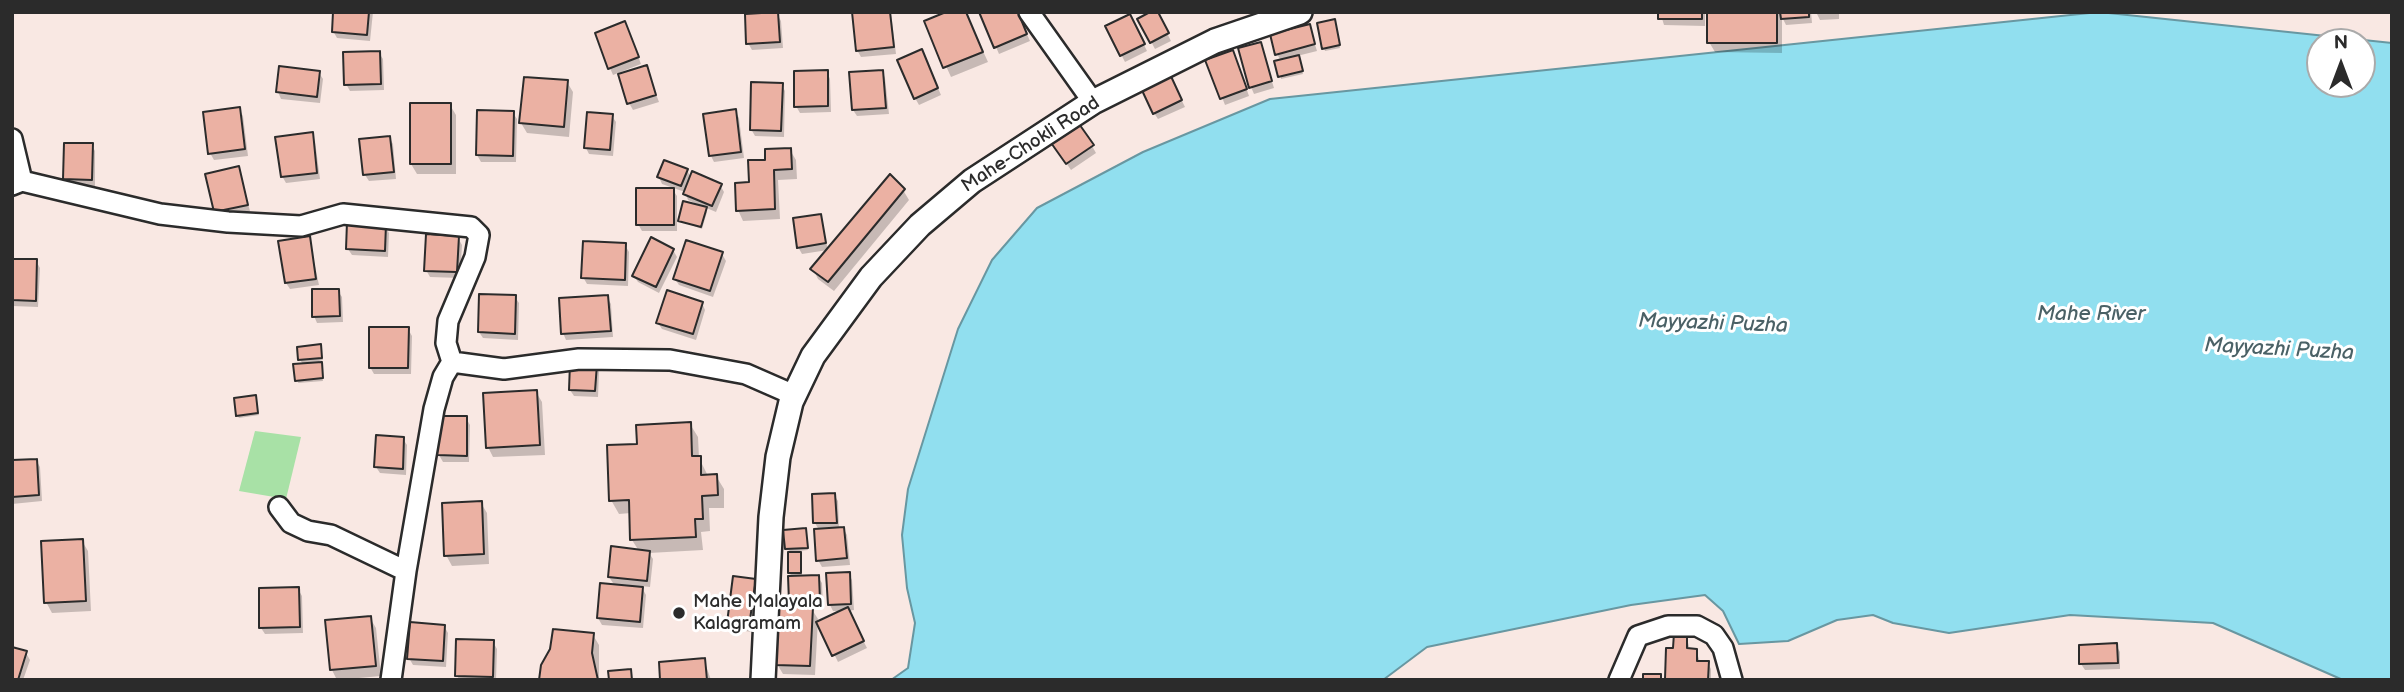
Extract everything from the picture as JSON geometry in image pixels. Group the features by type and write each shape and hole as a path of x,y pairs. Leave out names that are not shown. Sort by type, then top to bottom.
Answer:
{"street":[{"path":"1029,12 1093,102"},
{"name":"Mahe-Chokli Road","path":"763,680 771,517 778,457 794,396 813,356 841,315 920,225 972,181 1093,102 1215,41 1300,12"},
{"path":"12,139 17,183 160,214 301,226 343,214 471,227 479,235 475,257 448,321 446,344 452,362 443,377 434,409 406,570 391,680"},
{"path":"452,362 504,369 579,359 670,360 746,374 794,396"},
{"path":"279,507 291,523 349,543 406,570"},
{"path":"1619,680 1638,636 1668,626 1697,626 1714,635 1723,648 1732,680"}],"green space":[{"path":"255,431 301,437 286,499 239,491"}],"water":[{"name":"Mahe River","path":"2099,12 2306,34 2306,98 2376,98 2376,41 2392,43 2392,680 2343,680 2213,623 2070,615 1949,633 1893,623 1873,615 1837,620 1788,641 1739,644 1723,611 1705,595 1631,605 1427,647 1383,680 891,680 908,668 915,623 907,588 902,535 908,489 958,329 992,260 1037,208 1143,152 1270,99"}],"building":[{"path":"333,12 369,12 367,35 332,32"},
{"path":"778,12 780,42 746,44 745,14"},
{"path":"852,12 890,12 894,47 856,51"},
{"path":"946,12 966,12 983,52 943,68 924,21"},
{"path":"979,12 1018,12 1027,34 994,48"},
{"path":"1150,12 1158,12 1169,33 1150,43 1137,19"},
{"path":"1658,12 1702,12 1702,19 1658,19"},
{"path":"1707,12 1777,12 1777,43 1707,43"},
{"path":"1780,12 1809,12 1809,17 1781,19"},
{"path":"1130,14 1145,44 1120,56 1105,26"},
{"path":"1335,19 1340,45 1322,49 1317,23"},
{"path":"625,21 639,57 608,69 595,33"},
{"path":"1310,24 1315,44 1275,55 1270,34"},
{"path":"1261,42 1272,81 1249,88 1238,48"},
{"path":"922,49 938,88 914,99 897,60"},
{"path":"1233,50 1247,89 1220,99 1205,60"},
{"path":"380,51 381,84 344,85 343,52"},
{"path":"1299,55 1303,71 1278,77 1274,61"},
{"path":"647,65 656,95 627,104 618,74"},
{"path":"279,66 320,71 317,97 276,92"},
{"path":"828,70 828,106 794,107 794,71"},
{"path":"883,70 886,108 852,110 849,72"},
{"path":"1169,72 1182,100 1153,114 1140,86"},
{"path":"524,77 568,80 564,127 519,123"},
{"path":"751,82 783,83 781,131 750,130"},
{"path":"410,103 451,103 451,164 410,164"},
{"path":"240,107 245,149 208,154 203,112"},
{"path":"736,109 741,152 709,156 703,114"},
{"path":"477,110 514,111 513,156 476,155"},
{"path":"587,112 613,114 610,150 584,148"},
{"path":"1077,121 1094,145 1066,164 1049,140"},
{"path":"313,132 317,173 281,177 275,137"},
{"path":"390,136 394,172 363,175 359,139"},
{"path":"64,143 93,143 92,180 63,179"},
{"path":"791,148 792,169 774,170 775,209 736,211 735,183 749,182 748,160 765,160 765,149"},
{"path":"664,160 688,169 681,186 657,177"},
{"path":"239,166 248,205 214,212 205,174"},
{"path":"692,171 722,184 712,206 683,194"},
{"path":"890,174 905,189 828,282 810,269"},
{"path":"636,188 674,188 674,225 636,225"},
{"path":"683,201 707,207 701,227 678,221"},
{"path":"821,214 826,243 797,248 793,218"},
{"path":"347,222 386,224 385,251 346,249"},
{"path":"426,234 459,236 457,272 424,271"},
{"path":"310,236 316,279 285,283 278,241"},
{"path":"651,237 674,249 656,287 632,276"},
{"path":"686,240 723,252 710,291 673,279"},
{"path":"583,241 626,243 625,280 581,278"},
{"path":"12,259 37,259 36,301 12,300"},
{"path":"312,289 339,289 340,316 312,317"},
{"path":"667,290 703,302 693,334 656,323"},
{"path":"479,294 516,295 515,334 478,332"},
{"path":"608,295 611,331 561,334 559,298"},
{"path":"369,327 409,327 408,368 369,368"},
{"path":"321,344 322,358 298,360 297,347"},
{"path":"322,362 323,378 295,381 293,364"},
{"path":"570,363 597,364 595,391 569,390"},
{"path":"537,390 540,445 486,448 483,393"},
{"path":"256,395 258,413 236,416 234,398"},
{"path":"438,416 467,416 467,456 437,455"},
{"path":"691,422 692,456 701,456 701,475 717,474 718,495 702,496 703,519 695,519 696,537 630,540 629,500 609,501 607,445 637,444 636,425"},
{"path":"376,435 404,437 403,469 374,467"},
{"path":"37,459 39,495 12,497 12,460"},
{"path":"835,493 837,523 813,523 812,494"},
{"path":"482,501 484,554 444,556 442,503"},
{"path":"844,527 847,558 816,561 814,529"},
{"path":"806,528 808,548 785,549 783,530"},
{"path":"83,539 86,601 44,603 41,541"},
{"path":"611,546 650,551 647,581 608,577"},
{"path":"788,552 801,552 801,573 788,573"},
{"path":"850,572 851,604 828,605 826,573"},
{"path":"819,575 820,601 789,602 788,576"},
{"path":"733,576 756,579 749,626 727,623"},
{"path":"600,583 643,587 640,622 597,618"},
{"path":"299,587 300,627 259,628 259,588"},
{"path":"777,605 813,607 810,666 775,665"},
{"path":"848,607 864,641 832,656 816,622"},
{"path":"371,616 376,666 330,670 325,620"},
{"path":"410,622 445,625 443,661 407,659"},
{"path":"553,629 594,633 592,653 598,680 539,680 541,665 550,649"},
{"path":"1674,633 1687,634 1687,648 1697,649 1697,661 1709,661 1708,680 1665,679 1666,648 1673,648"},
{"path":"456,639 494,640 493,677 455,676"},
{"path":"2117,643 2118,663 2079,664 2079,645"},
{"path":"12,647 27,651 18,680 12,680"},
{"path":"705,658 707,680 660,680 659,662"},
{"path":"631,669 632,680 609,680 608,671"},
{"path":"1643,674 1661,674 1661,680 1643,680"}],"place":[{"name":"Mahe Malayala Kalagramam","path":"679,613"}],"water label":[{"name":"Mayyazhi Puzha","path":"1713,324"},
{"name":"Mayyazhi Puzha","path":"2279,350"}]}
